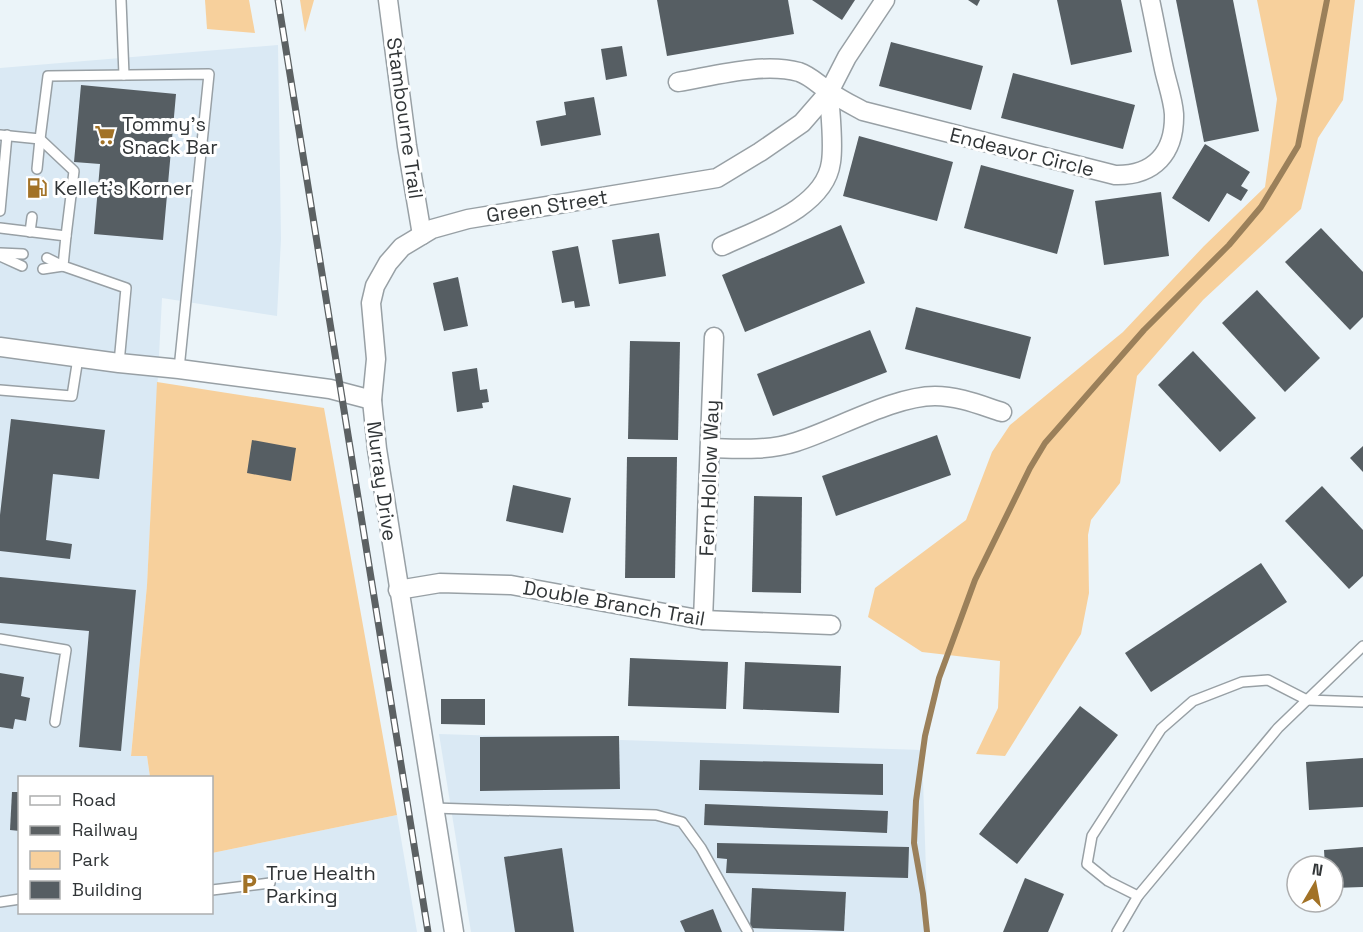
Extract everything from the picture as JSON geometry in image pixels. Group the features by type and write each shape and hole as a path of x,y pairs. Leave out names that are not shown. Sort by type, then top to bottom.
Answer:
{"street":[{"name":"Stambourne Trail","path":"388,0 407,146 422,235"},
{"path":"722,246 784,216 808,201 822,185 831,162 829,92 847,57 885,0"},
{"name":"Endeavor Circle","path":"678,82 774,68 800,72 862,111 1115,176 1132,176 1152,166 1165,155 1172,136 1174,113 1150,0"},
{"name":"Green Street","path":"372,400 375,359 371,303 375,286 388,263 402,247 432,229 468,219 717,178 802,123 829,92"},
{"name":"Fern Hollow Way","path":"703,620 714,337"},
{"name":"Murray Drive","path":"0,347 330,390 372,400 398,590 454,932"},
{"path":"710,448 763,449 795,442 904,400 934,396 954,398 1002,412"},
{"name":"Double Branch Trail","path":"398,590 440,583 511,585 703,620 831,625"}],"lane":[{"path":"121,0 124,75"},
{"path":"37,169 48,76 209,74 179,369"},
{"path":"0,211 4,135 40,139 74,171 63,266"},
{"path":"30,232 32,217"},
{"path":"0,228 66,236"},
{"path":"0,254 23,254"},
{"path":"0,254 22,266"},
{"path":"47,258 126,288 119,363"},
{"path":"43,269 63,266"},
{"path":"0,390 72,396 78,358"},
{"path":"0,639 66,650 55,722"},
{"path":"1117,932 1138,896 1278,728 1363,646"},
{"path":"1138,896 1108,881 1087,864 1092,836 1161,729 1193,701 1242,682 1268,680 1307,700 1363,702"},
{"path":"434,808 656,815 682,822 701,848 748,932"},
{"path":"213,890 270,883"},
{"path":"0,902 18,898"}],"shaded area":[{"path":"278,45 281,239 277,316 162,298 147,585 131,755 147,756 150,776 18,776 18,914 213,914 213,853 397,815 417,932 0,932 0,68"},
{"path":"439,734 922,750 928,932 471,932"}],"green space":[{"path":"205,0 249,0 255,33 207,29"},
{"path":"300,0 314,0 305,32"},
{"path":"1257,0 1355,0 1343,100 1318,138 1301,209 1203,300 1137,376 1120,483 1091,520 1088,535 1089,593 1081,634 1005,756 976,754 998,708 1000,661 922,652 868,617 875,588 966,520 992,452 1010,425 1123,332 1204,246 1265,187 1277,99"},
{"path":"157,382 324,408 397,815 213,853 213,776 150,776 147,756 131,756 147,585"}],"building":[{"path":"657,0 788,0 794,34 667,56"},
{"path":"812,0 855,0 842,20"},
{"path":"968,0 980,0 977,6"},
{"path":"1057,0 1121,0 1132,52 1071,65"},
{"path":"1176,0 1233,0 1259,131 1204,142"},
{"path":"891,42 983,66 971,110 879,86"},
{"path":"622,46 627,76 606,80 601,49"},
{"path":"1013,73 1135,105 1123,149 1001,118"},
{"path":"81,85 176,94 163,240 94,234 100,164 74,162"},
{"path":"594,97 601,135 541,146 536,121 566,115 564,102"},
{"path":"859,136 953,162 937,221 843,196"},
{"path":"1205,144 1250,172 1241,186 1248,190 1241,201 1227,193 1209,222 1172,198"},
{"path":"981,165 1074,190 1057,254 964,228"},
{"path":"1161,192 1169,256 1104,265 1095,201"},
{"path":"841,225 865,283 745,332 722,275"},
{"path":"1321,228 1363,272 1363,317 1350,330 1285,262"},
{"path":"659,233 666,276 619,284 612,240"},
{"path":"578,246 590,306 575,308 574,301 562,303 552,251"},
{"path":"458,277 468,326 444,331 433,283"},
{"path":"1257,290 1320,358 1285,392 1222,323"},
{"path":"916,307 1031,337 1020,379 905,349"},
{"path":"870,330 887,372 773,416 757,374"},
{"path":"630,341 680,342 678,440 628,439"},
{"path":"1193,351 1256,418 1220,452 1158,385"},
{"path":"477,368 480,390 487,389 489,402 482,403 483,408 457,412 452,372"},
{"path":"11,419 105,430 99,479 53,474 46,540 72,544 70,559 0,551 0,515"},
{"path":"937,435 951,475 836,516 822,476"},
{"path":"252,440 296,448 291,481 247,473"},
{"path":"1363,446 1363,472 1350,458"},
{"path":"627,457 677,457 675,578 625,578"},
{"path":"513,485 571,498 563,533 506,521"},
{"path":"1322,486 1363,530 1363,576 1349,589 1285,521"},
{"path":"754,496 802,497 801,593 752,592"},
{"path":"1261,563 1287,602 1151,692 1125,653"},
{"path":"0,577 136,590 121,751 79,747 89,631 0,623"},
{"path":"630,658 728,662 726,709 628,706"},
{"path":"745,662 841,666 839,713 743,709"},
{"path":"0,673 24,677 21,696 30,698 26,721 15,719 13,729 0,727"},
{"path":"441,699 485,699 485,725 441,724"},
{"path":"1080,706 1118,735 1017,864 979,834"},
{"path":"619,736 620,789 480,791 480,737"},
{"path":"1363,758 1363,807 1309,810 1306,762"},
{"path":"700,760 883,764 883,795 699,790"},
{"path":"12,792 18,792 18,831 10,830"},
{"path":"705,804 888,811 887,833 704,825"},
{"path":"717,843 909,847 908,878 726,873 727,859 717,858"},
{"path":"1363,847 1363,887 1345,888 1345,854 1324,854 1324,850"},
{"path":"562,848 574,932 515,932 504,857"},
{"path":"1025,878 1064,894 1048,932 1003,932"},
{"path":"752,888 846,892 844,931 750,928"},
{"path":"713,909 722,932 685,932 680,921"}],"waterway":[{"path":"927,932 914,843 916,801 925,736 939,678 975,580 1030,468 1045,443 1144,330 1229,245 1261,207 1298,146 1327,0"}],"railway":[{"path":"278,0 428,932"}],"place":[{"name":"Tommy's Snack Bar","path":"105,135"},
{"name":"Kellet's Korner","path":"37,188"},
{"name":"True Health Parking","path":"249,884"}]}
